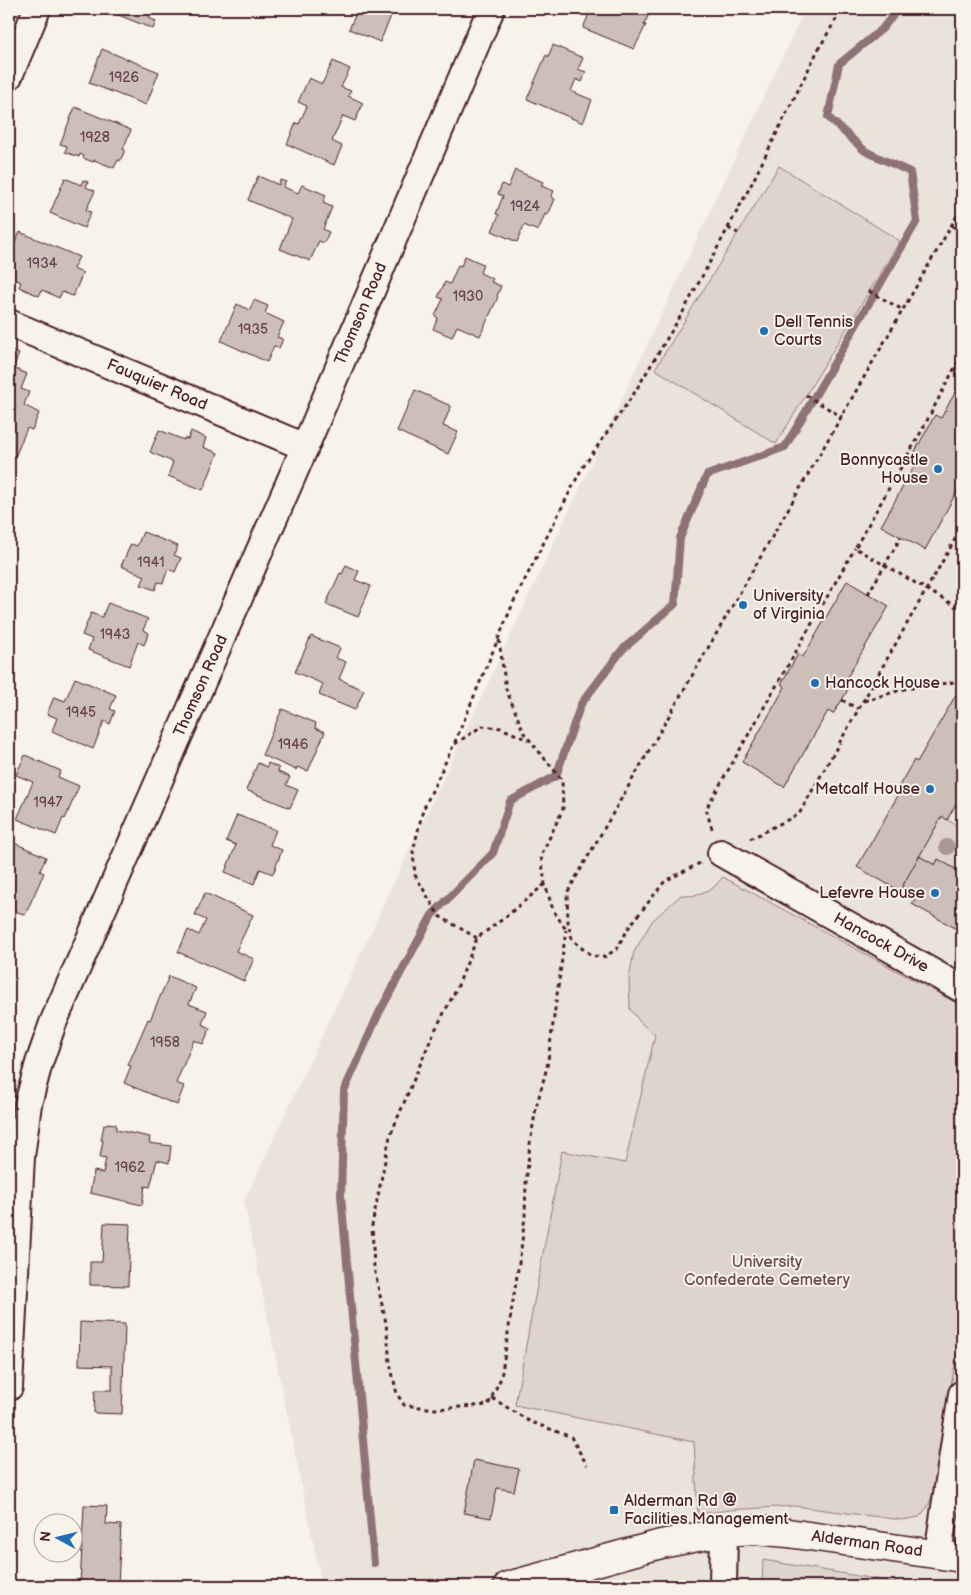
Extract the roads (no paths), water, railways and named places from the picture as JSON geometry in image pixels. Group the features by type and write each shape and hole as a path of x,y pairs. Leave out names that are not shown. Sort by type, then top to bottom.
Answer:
{"main road":[{"name":"Alderman Road","path":"508,1586 661,1544 724,1532 754,1530 788,1533 950,1556"}],"street":[{"path":"9,76 37,9"},
{"name":"Thomson Road","path":"9,1387 21,1157 28,1104 39,1063 53,1024 305,447 491,9"},
{"name":"Fauquier Road","path":"9,323 305,447"},
{"name":"Hancock Drive","path":"721,853 962,989"},
{"path":"950,1556 962,1394"},
{"path":"723,1586 724,1532"}],"waterway":[{"path":"374,1563 341,1195 344,1091 379,1013 432,915 493,853 510,801 556,776 581,704 622,650 675,604 680,538 707,475 785,447 917,221 910,172 865,151 828,117 839,64 882,29 898,9"}],"place":[{"name":"Dell Tennis Courts","path":"764,331"},
{"name":"Bonnycastle House","path":"938,469"},
{"name":"University of Virginia","path":"743,605"},
{"name":"Hancock House","path":"815,683"},
{"name":"Metcalf House","path":"930,789"},
{"name":"Lefevre House","path":"935,893"},
{"name":"Alderman Rd @ Facilities Management","path":"614,1510"}],"park label":[{"name":"University Confederate Cemetery","path":"767,1271"}]}
